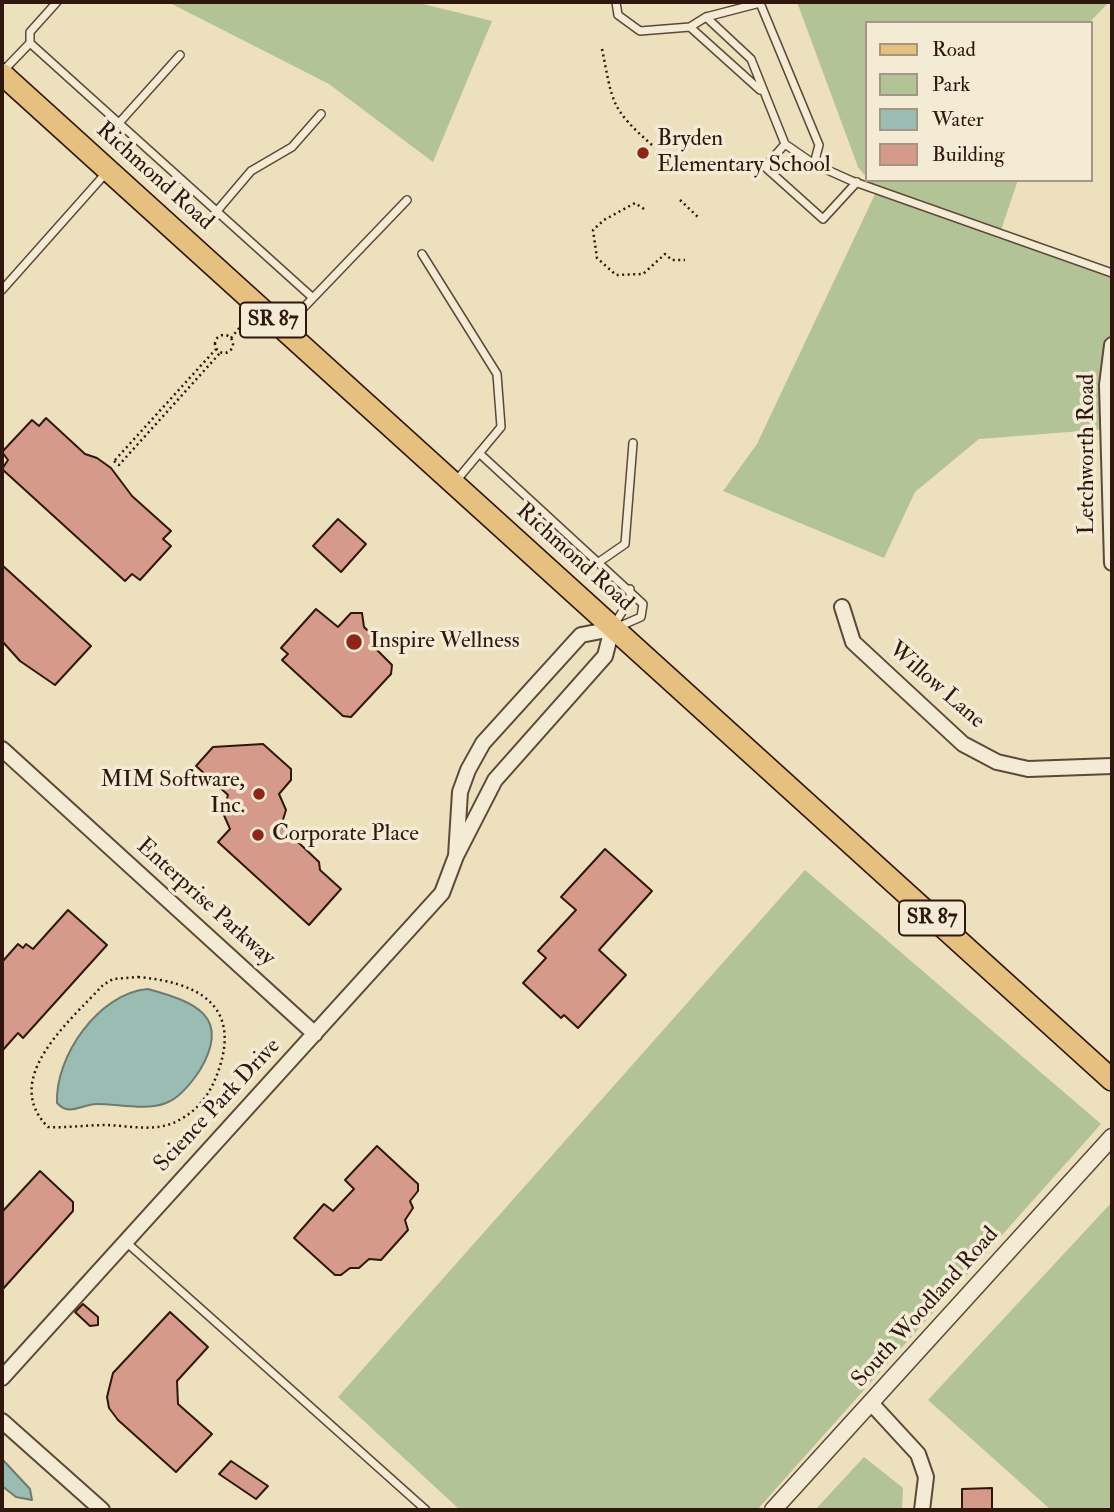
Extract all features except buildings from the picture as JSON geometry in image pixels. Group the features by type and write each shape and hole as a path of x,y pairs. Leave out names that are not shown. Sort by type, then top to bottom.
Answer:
{"main road":[{"name":"Richmond Road","path":"2,73 1112,1080"}],"street":[{"name":"Letchworth Road","path":"1112,345 1107,385 1112,563"},
{"name":"Willow Lane","path":"842,607 853,642 963,744 997,762 1028,769 1112,766"},
{"name":"Science Park Drive","path":"2,1378 442,893 456,856 495,780 605,656 612,629 581,635 483,743 468,769 460,792 456,856"},
{"name":"Enterprise Parkway","path":"2,749 315,1034"},
{"name":"South Woodland Road","path":"773,1510 1112,1137"},
{"path":"871,1403 918,1454 926,1477 922,1510"},
{"path":"2,1421 102,1510"}],"lane":[{"path":"2,73 30,43 30,32 57,2"},
{"path":"616,2 618,15 640,31 690,27 706,17 760,2 819,145 814,164"},
{"path":"706,17 751,60 785,144 814,164 857,183 1112,273"},
{"path":"690,27 763,93"},
{"path":"30,43 313,298"},
{"path":"119,123 180,55"},
{"path":"217,211 251,172 292,147 321,114"},
{"path":"785,144 765,167 823,219 857,183"},
{"path":"2,290 108,170"},
{"path":"283,329 407,200"},
{"path":"422,254 497,374 501,427 453,484"},
{"path":"599,562 625,544 633,443"},
{"path":"479,453 630,588 643,604 642,617 612,629"},
{"path":"612,629 630,599 630,588"},
{"path":"126,1242 426,1510"}],"path":[{"path":"603,49 612,98 620,117 652,145"},
{"path":"680,200 698,217"},
{"path":"644,209 635,203 604,220 593,230 597,258 616,275 643,274 665,254 672,260 685,260"},
{"path":"230,338 240,327"},
{"path":"223,335 230,338 233,345 231,351 220,353 119,465 114,461 216,349 218,338 223,335"},
{"path":"216,349 220,353"},
{"path":"138,977 177,984 194,990 220,1013 227,1030 226,1048 214,1084 196,1108 180,1120 145,1128 105,1125 48,1128 32,1110 27,1094 30,1076 38,1056 103,985 113,979 138,977"}],"green space":[{"path":"168,2 415,2 492,21 433,162 329,84"},
{"path":"797,2 1109,2 1091,21 866,21 866,177 858,167"},
{"path":"871,182 1017,182 1000,233 1112,273 1108,429 979,439 915,492 884,558 723,491 757,444 877,190"},
{"path":"805,870 1101,1124 757,1510 460,1510 338,1397"},
{"path":"1112,1202 1112,1510 1051,1510 928,1400"},
{"path":"864,1457 903,1488 902,1510 815,1510"}],"water":[{"path":"148,989 194,1006 204,1014 210,1024 212,1036 209,1052 193,1080 176,1097 158,1105 141,1107 97,1104 71,1109 62,1107 57,1103 63,1066 83,1030 97,1014 113,1002 130,993"},
{"path":"2,1459 30,1489 32,1500 16,1497 2,1486"}],"place":[{"name":"Bryden Elementary School","path":"643,153"},
{"name":"Inspire Wellness","path":"354,642"},
{"name":"MIM Software, Inc.","path":"259,794"},
{"name":"Corporate Place","path":"258,835"}]}
